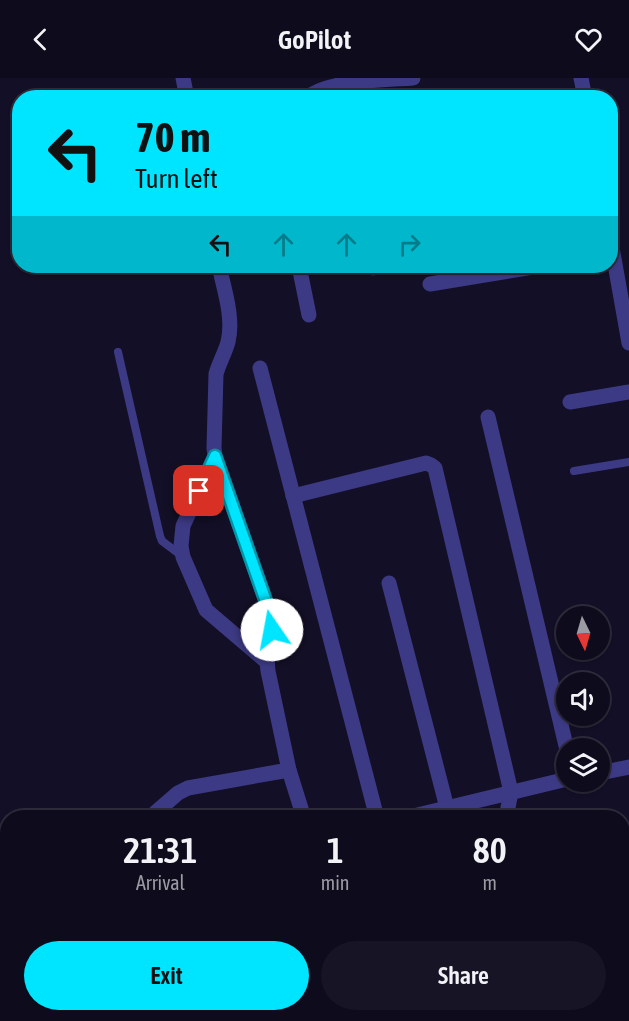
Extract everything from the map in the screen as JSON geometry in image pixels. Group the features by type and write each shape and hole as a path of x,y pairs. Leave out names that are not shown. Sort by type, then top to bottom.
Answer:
{"street":[{"path":"324,90 413,78"},
{"path":"220,273 229,320 229,334 216,374 215,456 270,613 272,630 267,662 290,770 302,810"},
{"path":"300,273 309,315"},
{"path":"430,284 497,273"},
{"path":"617,273 627,319 629,343"},
{"path":"260,368 375,810"},
{"path":"570,402 629,392"},
{"path":"488,417 564,738"},
{"path":"215,456 183,526 183,557 206,610 267,662"},
{"path":"293,496 426,464 435,468 511,792 508,810"},
{"path":"389,583 447,808"},
{"path":"610,771 629,767"},
{"path":"158,810 178,793 188,788 290,770"},
{"path":"439,810 556,782"}],"lane":[{"path":"118,352 158,530 162,541 183,557"},
{"path":"574,471 629,462"}],"route":[{"path":"199,491 215,456 270,613 272,630"}]}
